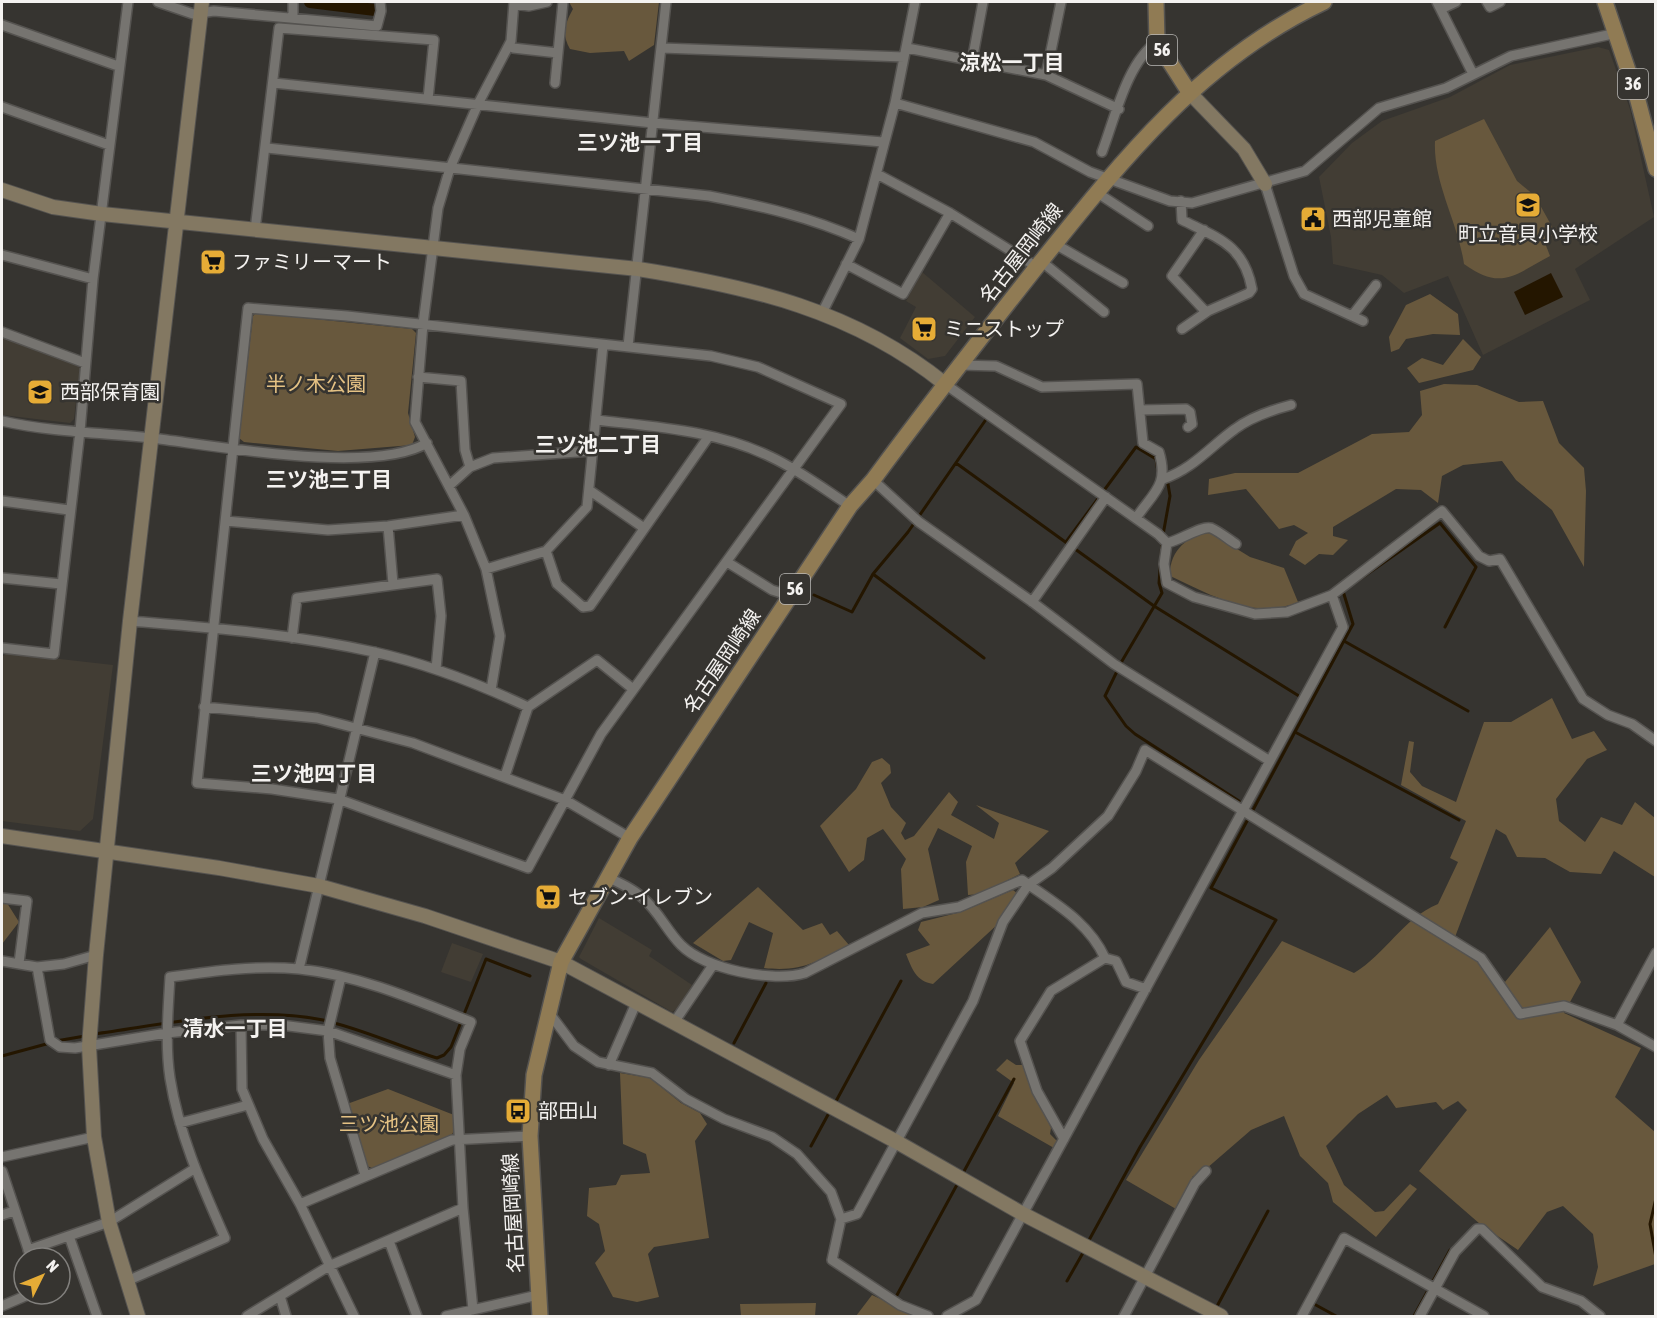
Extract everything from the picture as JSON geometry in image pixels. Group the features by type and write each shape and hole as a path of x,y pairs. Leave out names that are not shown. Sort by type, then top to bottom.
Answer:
{"main road":[{"name":"56","path":"1156,2 1157,42 1189,92"},
{"name":"名古屋岡崎線","path":"540,1317 530,1136 534,1075 561,962 630,838 850,506 873,480 945,384 1108,177 1189,92 1252,42 1323,2"},
{"name":"36","path":"1605,2 1650,124 1656,169"}],"street":[{"path":"2,648 54,654 69,510 80,432 93,279 118,66 128,2"},
{"path":"158,2 193,14 202,6 377,26 380,2"},
{"path":"293,2 293,18"},
{"path":"491,690 500,636 486,569 450,485 415,422 418,378 438,208 450,168 478,104 509,45 514,3 529,6 547,2"},
{"path":"555,83 562,2"},
{"path":"628,346 666,2"},
{"path":"822,313 859,239 877,174 883,142 896,103 915,2"},
{"path":"972,61 984,2"},
{"path":"1046,75 1061,2"},
{"path":"1456,2 1439,5 1473,75"},
{"path":"1487,2 1490,7 1500,2"},
{"path":"138,1317 109,1222 94,1137 89,1046 130,621 202,6"},
{"path":"2,25 118,66"},
{"path":"255,230 267,148 279,28 434,40 428,99"},
{"path":"896,103 1034,142 1090,172 1170,201 1192,203 1305,171 1318,163 1379,108 1446,88 1511,56 1617,33"},
{"path":"1102,152 1135,64 1145,50 1157,42"},
{"path":"509,45 513,48 558,53"},
{"path":"662,48 905,52 972,61 1046,75 1119,109"},
{"path":"274,83 653,123 883,142"},
{"path":"1189,92 1244,148 1265,184 1294,276 1304,294 1363,321"},
{"path":"2,107 109,146"},
{"path":"267,148 645,191 709,196 765,206 818,221 859,239"},
{"path":"877,174 1039,264 1104,312"},
{"path":"2,190 53,207 102,214 638,269 749,289 822,313 896,349 1136,518 1167,543 1179,541 1203,527 1210,527 1236,544"},
{"path":"1096,192 1149,226"},
{"path":"1181,201 1182,220 1239,253 1252,289 1249,293 1206,312 1182,329"},
{"path":"846,264 903,294 950,213"},
{"path":"1204,231 1172,276 1206,312"},
{"path":"1055,244 1123,283"},
{"path":"2,255 93,279"},
{"path":"1352,316 1376,285"},
{"path":"248,308 423,324 603,345 711,356 758,367 840,404 601,734 528,868 338,799 272,789 197,783 248,308"},
{"path":"2,332 85,363"},
{"path":"486,569 546,551 587,507 603,345"},
{"path":"960,365 996,366 1042,387 1137,384 1143,443 1159,452 1164,469 1163,479"},
{"path":"418,378 461,381 465,450 470,467"},
{"path":"1136,518 1163,479 1202,458 1236,428 1270,411 1291,405"},
{"path":"1140,410 1157,407 1190,412 1192,424 1188,427"},
{"path":"596,420 709,436 747,447 794,468 850,506"},
{"path":"2,421 233,449 332,457 379,456 414,451 427,443"},
{"path":"546,551 557,584 583,607 590,606 709,436"},
{"path":"450,485 470,467 493,458 591,451"},
{"path":"873,480 919,522 1032,602 1114,664 1270,761"},
{"path":"589,490 644,528"},
{"path":"1032,602 1106,497"},
{"path":"2,501 69,510"},
{"path":"1167,543 1164,576 1167,583 1194,597 1269,616 1332,596 1442,511 1479,556 1489,561 1500,559 1583,699 1608,715 1632,724 1656,741"},
{"path":"226,521 328,530 388,526 464,514"},
{"path":"388,526 393,584"},
{"path":"727,562 772,590 791,596"},
{"path":"2,578 61,584"},
{"path":"292,638 297,598 437,579 441,616 436,669"},
{"path":"947,1317 976,1300 1344,627 1332,596"},
{"path":"130,621 214,628 375,652 436,669 528,707"},
{"path":"299,969 375,652"},
{"path":"504,776 528,707 597,660 633,689"},
{"path":"204,707 317,718 413,743 565,800 630,838"},
{"path":"841,1219 857,1215 897,1143 973,1001 1003,922 1028,885 1052,868 1108,816 1136,771 1145,750 1481,958 1520,1014 1564,1006 1617,1025 1656,1047"},
{"path":"2,836 319,886 425,916 561,962 675,1021 1023,1215 1221,1317"},
{"path":"607,877 644,898 683,947 713,965 747,973 799,975 922,913 959,907 1022,880 1083,924 1098,942 1105,958"},
{"path":"2,898 27,901 19,963"},
{"path":"1617,1025 1656,953"},
{"path":"2,961 37,967 64,964 96,955"},
{"path":"1064,1139 1037,1091 1020,1041 1051,991 1105,958 1116,961 1126,982 1146,989"},
{"path":"675,1021 713,965"},
{"path":"37,967 50,1040 60,1047 89,1046 167,1033 241,1025 281,1025 328,1031 456,1075"},
{"path":"127,1281 225,1238 194,1169 180,1123 170,1078 167,1033 170,977 246,968 299,969 341,976 471,1022 460,1049 456,1075 463,1208 473,1310"},
{"path":"341,976 328,1031 336,1084 365,1175"},
{"path":"609,1065 637,1001"},
{"path":"550,1014 574,1046 598,1062 652,1073 686,1099 786,1145 831,1192 841,1219 832,1260 900,1305 928,1317"},
{"path":"241,1025 242,1089 248,1105 262,1139 300,1204 354,1317"},
{"path":"180,1123 248,1105"},
{"path":"300,1204 365,1175 461,1138 530,1136"},
{"path":"2,1156 94,1137"},
{"path":"47,1246 109,1222 194,1169"},
{"path":"2,1171 26,1246"},
{"path":"1124,1317 1195,1183 1206,1171"},
{"path":"247,1317 329,1266 463,1208"},
{"path":"2,1215 14,1211"},
{"path":"1420,1317 1455,1252 1477,1229 1482,1229 1542,1287 1581,1301 1600,1317"},
{"path":"69,1236 97,1317"},
{"path":"1302,1317 1344,1238 1436,1287 1484,1317"},
{"path":"389,1241 417,1317"},
{"path":"446,1317 538,1295"},
{"path":"280,1296 286,1317"}],"shaded area":[{"name":"町立音貝小学校","path":"1598,47 1609,50 1630,109 1654,217 1575,269 1590,300 1483,355 1448,276 1404,293 1382,275 1333,264 1331,237 1319,177 1352,143 1382,121 1450,97 1510,65"},
{"path":"922,272 975,317 945,356 928,359 900,338 916,307 906,301"},
{"path":"1551,273 1563,297 1525,315 1514,292"},
{"name":"西部保育園","path":"2,337 76,363 80,368 74,419 70,423 2,415"},
{"path":"7,653 113,665 93,819 80,831 2,821 2,665 3,656"},
{"path":"599,918 652,950 649,956 692,985 679,1007 672,1012 579,957"},
{"path":"452,943 483,954 471,982 441,972"}],"green space":[{"path":"569,2 659,2 654,45 629,61 624,51 590,53 570,49 565,33 566,24 573,9"},
{"path":"1484,119 1517,181 1535,196 1555,232 1545,243 1550,256 1507,277 1488,277 1464,264 1435,157 1435,141"},
{"path":"1430,294 1458,314 1460,335 1433,334 1406,339 1399,349 1391,352 1389,337 1406,305"},
{"name":"半ノ木公園","path":"256,313 412,329 416,333 408,413 415,437 412,445 338,451 244,442 239,438 253,316"},
{"path":"1463,339 1481,357 1473,370 1419,383 1407,368 1422,358 1443,365"},
{"path":"1444,384 1477,385 1519,402 1543,401 1559,443 1584,468 1586,491 1584,567 1552,510 1516,480 1502,461 1463,465 1442,476 1438,503 1421,490 1396,489 1333,527 1333,536 1348,540 1333,555 1319,554 1305,565 1289,555 1296,541 1308,533 1294,525 1279,529 1246,489 1208,495 1209,479 1235,473 1298,473 1372,434 1409,432 1422,415 1420,391"},
{"path":"1211,533 1250,557 1284,568 1298,602 1282,607 1249,607 1216,597 1170,576 1170,567 1181,546 1194,537"},
{"path":"1552,698 1572,739 1594,731 1607,750 1587,759 1556,799 1559,821 1585,842 1601,817 1622,825 1635,802 1655,818 1655,877 1614,851 1601,874 1570,872 1545,858 1517,857 1506,835 1496,829 1455,937 1505,982 1550,927 1581,982 1564,1013 1641,1048 1615,1097 1655,1132 1655,1264 1593,1286 1598,1267 1593,1234 1563,1206 1547,1212 1518,1250 1480,1224 1419,1171 1467,1110 1458,1101 1443,1110 1436,1102 1396,1108 1387,1095 1358,1114 1326,1146 1344,1185 1375,1212 1384,1211 1410,1184 1417,1189 1376,1237 1333,1202 1328,1183 1300,1156 1284,1116 1251,1130 1199,1175 1193,1176 1176,1209 1126,1180 1199,1060 1282,941 1354,973 1376,956 1414,918 1438,904 1458,862 1450,858 1466,821 1401,785 1409,741 1414,742 1410,772 1422,786 1456,802 1484,722 1511,722"},
{"path":"882,758 890,765 891,773 881,783 891,807 906,823 901,833 905,840 914,836 949,792 958,802 951,815 994,839 999,823 976,805 1049,831 1015,863 1020,874 980,894 968,895 966,862 972,846 938,828 928,849 939,900 923,907 903,909 901,869 906,859 883,829 867,838 864,860 849,872 820,826 856,789 872,762"},
{"path":"758,887 803,930 822,923 830,935 837,931 849,945 799,967 777,969 764,968 773,933 749,922 731,960 723,961 693,943"},
{"path":"1013,890 1018,894 999,923 933,984 919,977 906,954 930,945 918,930 921,922 961,912"},
{"path":"2,895 19,922 2,944"},
{"path":"1007,1059 1016,1065 1023,1065 1051,1128 1050,1134 1057,1141 1054,1148 998,1116 1014,1083 996,1070"},
{"path":"620,1073 650,1078 681,1103 700,1113 707,1124 695,1141 709,1238 654,1247 648,1254 659,1297 637,1302 613,1297 595,1263 605,1251 599,1224 587,1216 589,1188 616,1185 621,1175 650,1173 646,1154 623,1144"},
{"name":"三ツ池公園","path":"388,1089 454,1115 455,1129 451,1136 372,1168 367,1166 347,1104"},
{"path":"872,1295 917,1316 856,1316"},
{"path":"816,1303 815,1316 741,1316 740,1304"}],"waterway":[{"path":"310,2 375,10"},
{"path":"814,595 852,612 873,574 908,532 987,418"},
{"path":"1066,542 1136,447 1156,459 1158,472"},
{"path":"956,463 1154,606 1299,696"},
{"path":"1163,535 1170,496 1168,484"},
{"path":"1353,584 1440,523 1476,567 1445,627"},
{"path":"1162,542 1159,583 1162,593 1122,661 1105,696 1126,726 1135,734 1239,801"},
{"path":"873,574 984,658"},
{"path":"1088,1242 1140,1147 1276,920 1211,888 1353,624 1343,591"},
{"path":"1344,641 1468,711"},
{"path":"1295,732 1459,820"},
{"path":"94,1034 238,1015 295,1016 337,1024 437,1058 444,1055 451,1047 486,959 530,976"},
{"path":"835,1103 901,981"},
{"path":"734,1043 766,983"},
{"path":"56,1041 85,1036"},
{"path":"2,1056 50,1043"},
{"path":"962,1175 1014,1079"},
{"path":"811,1146 830,1111"},
{"path":"897,1295 959,1181"},
{"path":"1656,1198 1650,1224 1656,1258"},
{"path":"1215,1310 1268,1211"},
{"path":"1414,1316 1450,1250"},
{"path":"1067,1281 1084,1251"},
{"path":"1314,1304 1336,1316"}],"place":[{"name":"町立音貝小学校","path":"1528,205"},
{"name":"西部児童館","path":"1313,219"},
{"name":"ファミリーマート","path":"213,262"},
{"name":"ミニストップ","path":"924,329"},
{"name":"西部保育園","path":"40,392"},
{"name":"セブン-イレブン","path":"548,897"},
{"name":"部田山","path":"518,1111"}],"district":[{"name":"涼松一丁目","path":"1012,63"},
{"name":"三ツ池一丁目","path":"640,143"},
{"name":"三ツ池二丁目","path":"598,445"},
{"name":"三ツ池三丁目","path":"329,480"},
{"name":"三ツ池四丁目","path":"314,774"},
{"name":"清水一丁目","path":"235,1029"}]}
